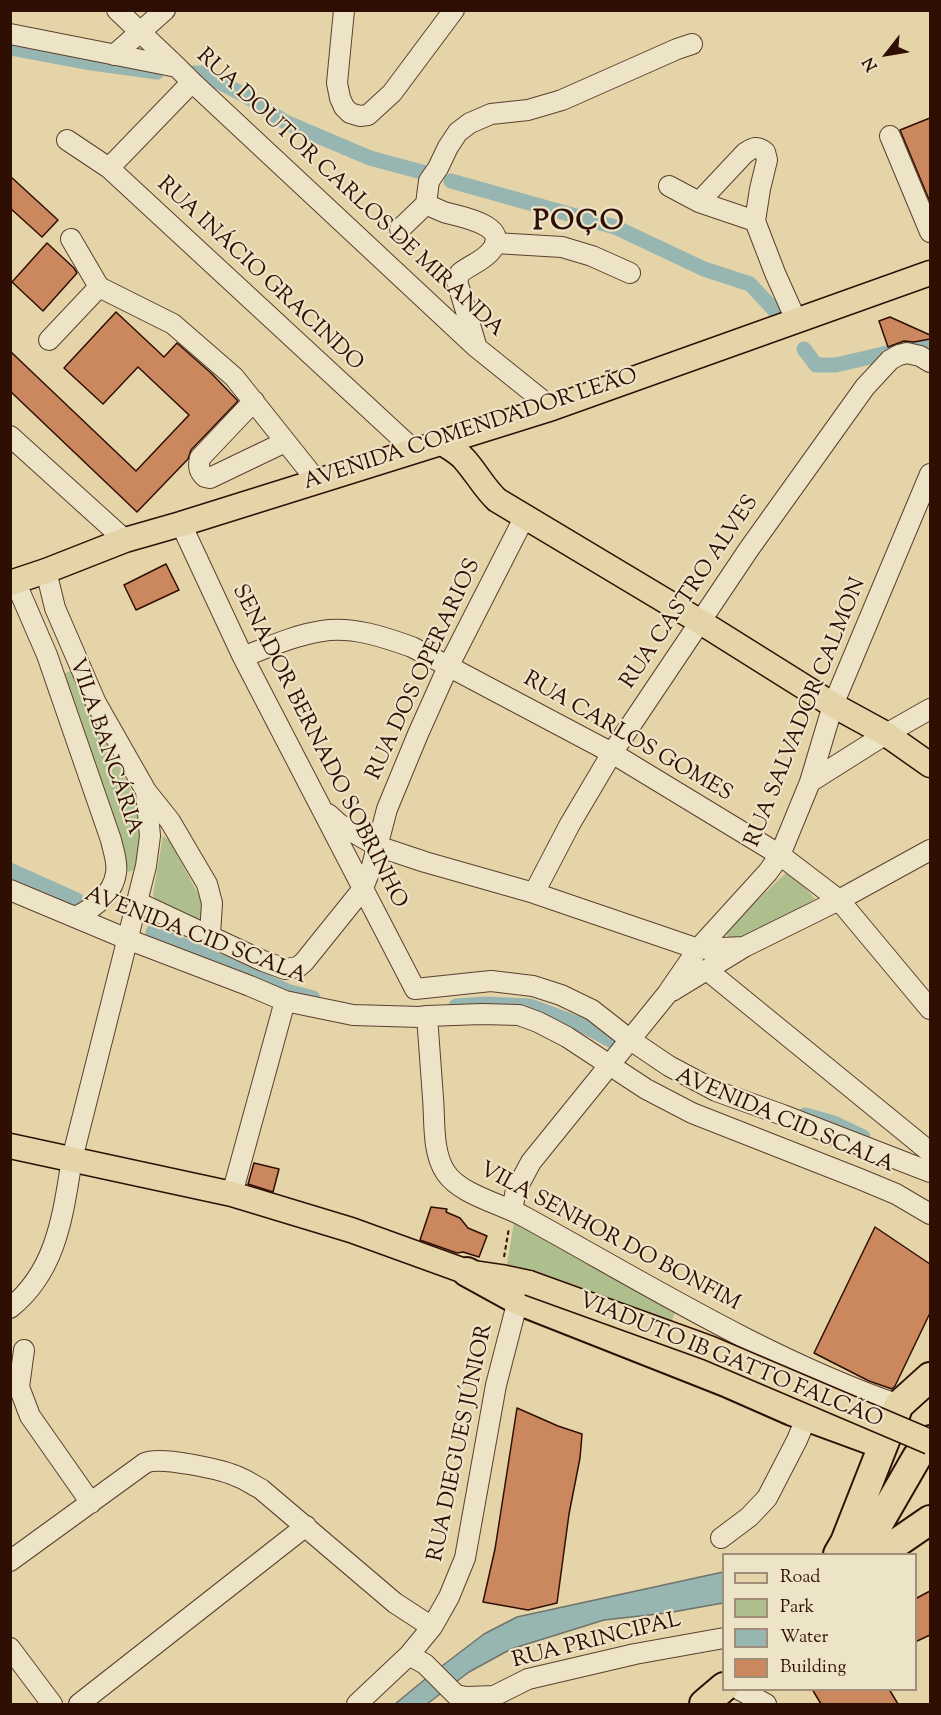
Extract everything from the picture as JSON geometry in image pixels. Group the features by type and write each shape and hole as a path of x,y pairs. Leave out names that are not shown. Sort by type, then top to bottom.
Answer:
{"highway":[{"path":"467,1272 523,1292 799,1413 882,1444"},
{"path":"839,1553 899,1405 930,1377"},
{"path":"862,1553 917,1457 930,1441"},
{"path":"885,1553 930,1520"},
{"path":"704,1704 733,1693"}],"main road":[{"name":"AVENIDA COMENDADOR LEÃO","path":"13,582 125,540 552,408 930,273"},
{"path":"441,442 462,456 497,500 524,518 699,621 833,705 886,734 930,765"},
{"name":"VIADUTO IB GATTO FALCÃO","path":"10,1146 232,1194 351,1230 467,1272 501,1276 523,1292 709,1348 930,1441"}],"street":[{"name":"RUA DOUTOR CARLOS DE MIRANDA","path":"117,10 476,347 552,408"},
{"path":"114,54 165,10"},
{"path":"344,10 337,83 344,107 350,113 360,116 368,115 392,93 454,10"},
{"path":"10,34 177,67"},
{"path":"400,229 426,204 429,181 458,132 470,123 491,114 528,110 562,100 692,44"},
{"path":"109,168 192,82"},
{"path":"890,136 930,232"},
{"name":"RUA INÁCIO GRACINDO","path":"68,140 109,168 414,450"},
{"path":"699,202 745,153 752,148 760,148 765,152 767,160 755,221 796,320"},
{"path":"669,186 699,202 755,221"},
{"path":"426,204 444,212 476,220 489,227 494,236 495,243 492,250 481,261 460,273 457,281 476,347"},
{"path":"70,239 99,287 173,324 234,377 317,481"},
{"path":"495,243 562,247 592,255 630,273"},
{"path":"49,340 99,287"},
{"name":"RUA CASTRO ALVES","path":"534,893 570,824 612,753 699,621 865,387 890,360 899,355 907,353 925,359"},
{"path":"255,401 200,458 198,466 200,472 204,477 210,477 285,442"},
{"path":"10,436 125,540"},
{"name":"RUA SALVADOR CALMON","path":"512,1210 516,1190 531,1162 667,994 698,949 768,872 780,855 810,782 833,705 930,474"},
{"name":"RUA DOS OPERARIOS","path":"362,890 387,809 418,734 448,667 524,518"},
{"name":"SENADOR BERNADO SOBRINHO","path":"181,524 243,657 415,989"},
{"path":"46,571 55,608 96,703 146,791 170,821 207,884 213,903 210,935"},
{"name":"VILA BANCÁRIA","path":"13,582 47,655 116,859 116,873 104,897 98,904 75,917"},
{"name":"RUA CARLOS GOMES","path":"243,657 300,636 324,631 342,630 366,633 389,638 412,647 612,753 780,855 839,900 930,1009"},
{"path":"47,655 71,645"},
{"path":"810,782 930,709"},
{"path":"10,1308 24,1297 39,1279 51,1255 65,1203 80,1161 127,939 148,852 150,836 146,791"},
{"path":"323,810 339,824 377,846 425,862 534,893 698,949 744,947"},
{"path":"667,994 744,947 839,900 930,850"},
{"name":"AVENIDA CID SCALA","path":"10,890 285,1001 353,1016 519,1015 567,1037 646,1089 692,1113 861,1179 896,1194 930,1214"},
{"name":"AVENIDA CID SCALA","path":"136,902 285,969 298,967 304,962 362,890"},
{"path":"707,970 930,1152"},
{"name":"AVENIDA CID SCALA","path":"415,989 491,981 533,986 561,995 592,1010 669,1066 716,1090 930,1172"},
{"path":"232,1194 285,1001"},
{"name":"VILA SENHOR DO BONFIM","path":"427,1016 436,1143 442,1167 448,1176 482,1198 512,1210 666,1296 807,1368 899,1405"},
{"name":"RUA DIEGUES JÚNIOR","path":"357,1704 409,1655 432,1627 449,1598 465,1558 496,1385 523,1292"},
{"path":"24,1350 19,1388 30,1416 91,1503"},
{"path":"721,1538 748,1517 767,1498 797,1440 807,1368"},
{"path":"10,1561 145,1463 155,1460 166,1461 219,1470 238,1476 261,1489 395,1603 432,1627"},
{"path":"79,1704 306,1526"},
{"name":"RUA PRINCIPAL","path":"497,1700 528,1679 635,1654 722,1638"},
{"path":"10,1648 52,1704"},
{"path":"409,1655 425,1664 456,1695 497,1700"},
{"path":"733,1693 766,1704"}],"path":[{"path":"501,1276 512,1210"}],"green space":[{"path":"73,670 96,722 141,809 141,868 128,872 61,675"},
{"path":"163,836 169,840 207,910 200,928 158,905 153,895"},
{"path":"789,870 815,899 742,941 730,941 725,931"},
{"path":"514,1223 675,1312 671,1323 506,1270"}],"water":[{"path":"722,1572 722,1603 667,1613 604,1620 511,1649 469,1672 427,1704 395,1704 484,1634 517,1617"}],"building":[{"path":"930,118 930,202 900,130"},
{"path":"10,176 58,220 42,237 10,208"},
{"path":"47,243 77,273 43,311 12,282"},
{"path":"116,312 164,357 177,343 238,401 191,450 188,459 137,512 10,391 10,351 136,471 189,415 138,367 103,404 64,368"},
{"path":"890,317 930,335 930,339 904,341 888,347 879,321"},
{"path":"166,564 179,590 136,610 124,585"},
{"path":"254,1163 279,1169 273,1192 248,1184"},
{"path":"431,1207 447,1209 446,1212 460,1218 468,1228 487,1236 479,1257 463,1252 457,1253 420,1240"},
{"path":"875,1227 930,1264 930,1313 892,1389 869,1381 814,1353"},
{"path":"517,1408 582,1434 557,1603 528,1610 483,1602 495,1549"},
{"path":"930,1591 930,1635 917,1641 917,1598"},
{"path":"813,1691 890,1691 898,1704 821,1704"}],"waterway":[{"path":"10,48 157,72"},
{"path":"191,73 202,73 248,97 285,122 370,158 433,175"},
{"path":"451,181 615,227 704,269 750,284 777,313"},
{"path":"804,349 816,365 836,365 930,343"},
{"path":"10,870 77,900"},
{"path":"153,932 290,992 313,998"},
{"path":"456,1006 485,1004 530,1006 584,1026 616,1043"},
{"path":"805,1115 834,1123 863,1137"}],"district":[{"name":"POÇO","path":"579,224"}]}
